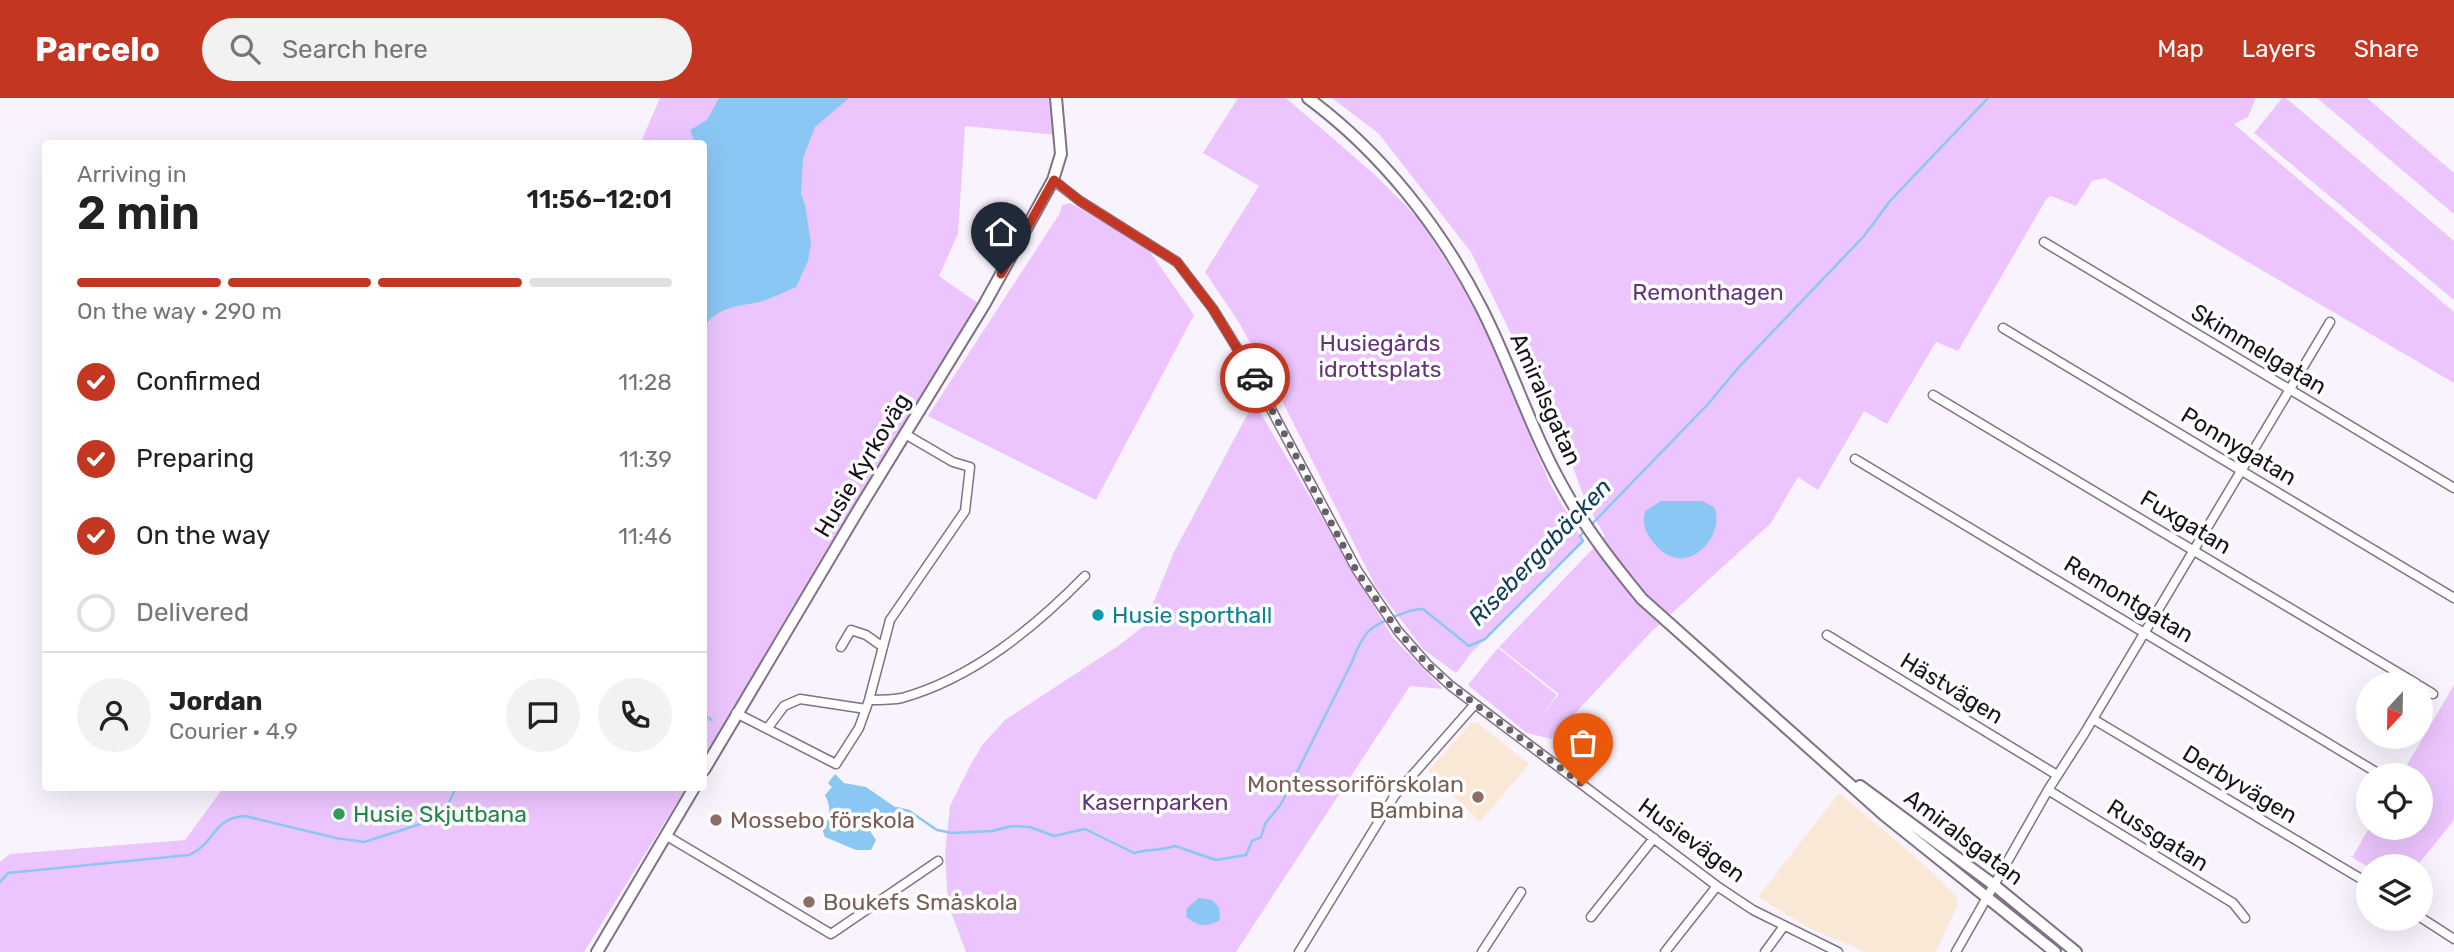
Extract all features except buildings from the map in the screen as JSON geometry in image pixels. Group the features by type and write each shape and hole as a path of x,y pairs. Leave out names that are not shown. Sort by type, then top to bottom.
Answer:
{"street":[{"path":"1054,180 1061,154 1056,98"},
{"name":"Amiralsgatan","path":"1308,98 1376,158 1426,218 1482,308 1555,473 1581,519 1642,599 1884,814 2055,952"},
{"name":"Husie Kyrkoväg","path":"707,765 982,309 1054,180"},
{"name":"Husievägen","path":"1054,180 1080,201 1177,262 1213,309 1261,388 1274,418 1356,570 1398,631 1427,664 1451,686 1717,886 1754,910 1838,952"},
{"name":"Skimmelgatan","path":"2044,242 2454,488"},
{"path":"1956,952 2048,790 2330,323"},
{"name":"Ponnygatan","path":"2003,328 2454,598"},
{"name":"Fuxgatan","path":"1933,395 2397,672"},
{"path":"736,713 836,764 859,728 868,705 890,620 965,511 970,467 953,462 905,434"},
{"name":"Remontgatan","path":"1856,459 2361,763"},
{"path":"767,729 784,706 800,699 868,705 900,698 984,662 1061,600 1085,576"},
{"path":"841,647 851,630 866,635 883,647"},
{"name":"Hästvägen","path":"1827,635 2057,775"},
{"path":"1299,952 1395,795 1475,704"},
{"name":"Derbyvägen","path":"2093,719 2356,876"},
{"name":"Amiralsgatan","path":"1823,760 1890,806 2076,952"},
{"name":"Russgatan","path":"2048,790 2233,903 2245,918"},
{"path":"597,952 692,791"},
{"path":"667,836 831,934 938,861"},
{"path":"1591,917 1654,838"},
{"path":"1665,952 1717,886"},
{"path":"1486,951 1521,892"},
{"path":"2433,925 2454,939"},
{"path":"1765,952 1784,926"}],"shaded area":[{"name":"Montessoriförskolan Bambina","path":"1472,722 1478,723 1529,764 1480,822 1428,771"},
{"path":"1839,793 1920,861 1957,897 1957,906 1936,952 1866,952 1809,928 1758,897"}],"green space":[{"path":"660,98 1051,98 1056,135 965,126 958,234 939,276 979,304 888,461 707,754 707,140 642,140"},
{"name":"Husiegårds idrottsplats","path":"1238,98 1286,98 1374,174 1420,220 1478,310 1550,484 1583,541 1472,652 1456,673 1424,650 1376,587 1272,381 1238,321 1205,272 1259,186 1203,153"},
{"name":"Remonthagen","path":"1332,98 2256,98 2248,117 2234,124 2454,312 2454,383 2105,178 2092,181 2076,206 2051,196 2047,198 1958,351 1936,342 1887,424 1864,411 1818,490 1798,477 1771,523 1650,633 1551,739 1527,733 1468,685 1498,648 1557,695 1537,722 1559,694 1499,647 1605,536 1586,503 1563,440 1471,252 1379,134"},
{"path":"2282,98 2286,98 2454,241 2454,300 2254,133"},
{"path":"2317,98 2367,98 2454,173 2454,214"},
{"path":"1070,203 1146,246 1194,315 1096,500 928,416 1060,213 1062,205"},
{"name":"Kasernparken","path":"1254,402 1393,638 1443,689 1410,686 1236,952 966,952 948,904 945,854 950,806 971,764 983,744 1005,720 1144,626 1174,552"},
{"path":"2454,685 2454,820 2427,854 2356,854 2356,860 2350,856 2353,856 2362,840 2433,840 2433,763 2408,763 2416,749 2433,749 2433,721"},
{"path":"221,791 684,791 584,952 0,952 0,862 10,854 185,840"}],"water":[{"path":"719,98 849,98 815,127 803,158 801,193 811,243 808,261 796,287 764,301 722,311 707,323 707,140 694,140 690,130 707,120"},
{"path":"1661,501 1702,501 1714,507 1715,530 1701,550 1690,557 1678,558 1666,554 1653,542 1645,528 1645,511"},
{"path":"835,774 844,783 866,787 898,809 891,815 881,815 869,822 870,831 876,840 871,850 856,850 825,837 822,829 829,808 825,795 832,787 828,783"},
{"path":"1199,898 1212,900 1219,907 1220,920 1202,925 1186,917 1187,908"}],"waterway":[{"name":"Risebergabäcken","path":"1590,526 1709,403 1738,368 1864,236 1890,201 1988,98"},
{"name":"Risebergabäcken","path":"896,808 909,811 937,830 952,833 992,831 1012,826 1030,827 1054,836 1085,829 1134,853 1175,846 1216,860 1246,855 1252,841 1261,837 1265,824 1281,804 1368,632 1387,620 1409,611 1423,609 1469,646 1485,639 1583,541 1580,536 1585,530"},
{"name":"Risebergabäcken","path":"707,717 712,720"},
{"name":"Risebergabäcken","path":"0,882 8,873 189,855 198,850 226,821 245,816 364,842 427,822 445,810 454,791"}],"way so far":[{"path":"1255,378 1356,570 1398,631 1451,686 1583,785"}],"place":[{"name":"Husie sporthall","path":"1098,615"},
{"name":"Montessoriförskolan Bambina","path":"1478,797"},
{"name":"Husie Skjutbana","path":"339,814"},
{"name":"Mossebo förskola","path":"716,820"},
{"name":"Boukefs Småskola","path":"809,902"}],"route":[{"path":"1001,274 1054,180 1080,201 1177,262 1213,309 1255,378"}]}
